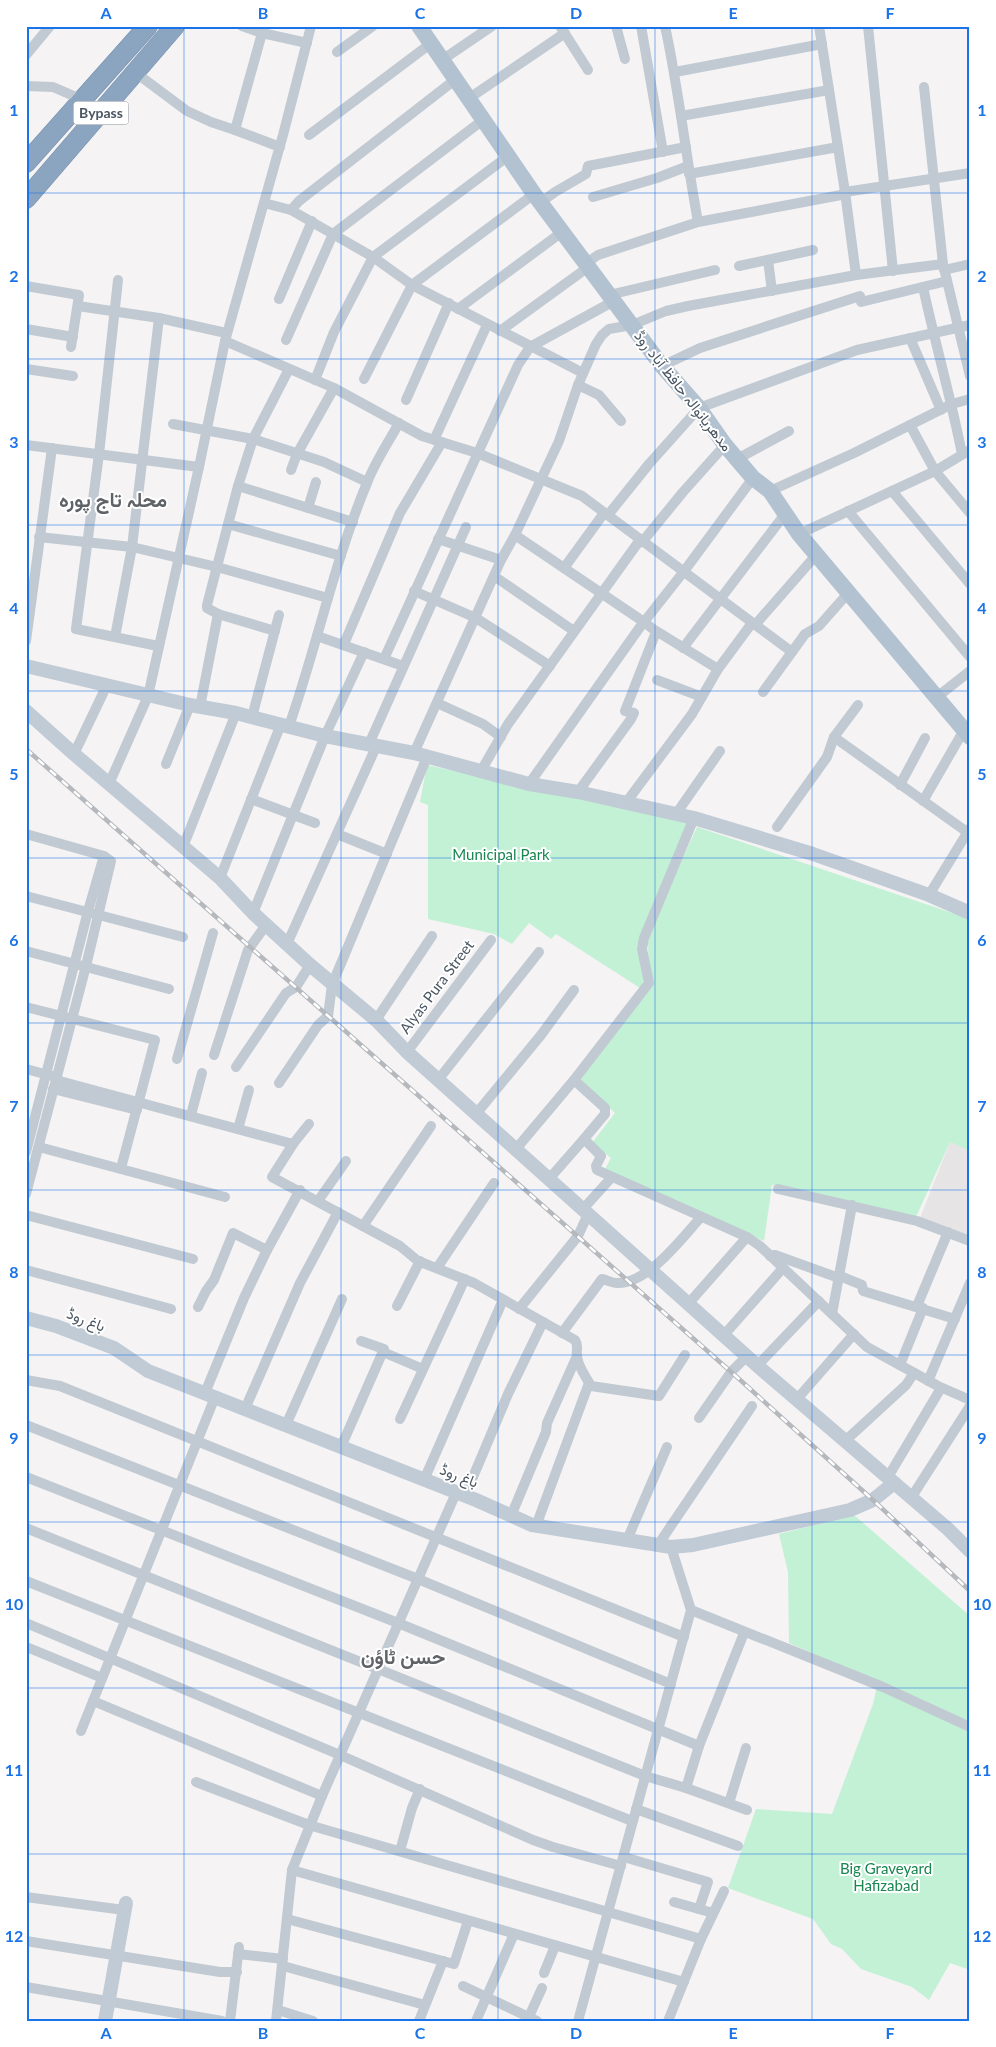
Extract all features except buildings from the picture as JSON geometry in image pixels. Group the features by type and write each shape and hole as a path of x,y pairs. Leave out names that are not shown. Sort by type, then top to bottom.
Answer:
{"highway":[{"name":"Bypass","path":"26,163 148,26"},
{"name":"Bypass","path":"26,200 175,26"}],"main road":[{"name":"مدھریانوالہ حافظ آباد روڈ","path":"419,26 537,199 662,366 700,408 737,459 754,478 770,491 799,534 967,733"}],"street":[{"path":"26,55 50,26"},
{"path":"242,26 307,43"},
{"path":"109,784 148,696 207,430 225,337 280,147 311,26"},
{"path":"337,52 373,26"},
{"path":"442,60 492,26"},
{"path":"616,26 624,59"},
{"path":"641,26 663,152"},
{"path":"665,26 675,72 698,222"},
{"path":"819,26 856,275"},
{"path":"868,26 893,271"},
{"path":"235,130 263,30"},
{"path":"468,99 563,30 588,70"},
{"path":"308,135 430,44"},
{"path":"675,72 822,44"},
{"path":"136,72 187,111 211,122 280,147"},
{"path":"291,210 456,79"},
{"path":"26,86 52,87 83,100"},
{"path":"924,87 944,267 957,328 970,376"},
{"path":"681,116 829,90"},
{"path":"286,340 333,234 483,120"},
{"path":"364,379 412,285 537,199 555,192 586,174 588,166 686,147"},
{"path":"592,197 689,170 838,147"},
{"path":"315,380 334,332 373,257 507,157"},
{"path":"500,331 598,255 698,222 841,195 845,192 970,173"},
{"path":"264,203 291,210 373,257 412,285 583,373"},
{"path":"279,299 312,222"},
{"path":"406,400 453,306 562,232"},
{"path":"739,266 813,250"},
{"path":"768,260 772,291"},
{"path":"279,1083 318,1025 328,1016 332,985 387,854 438,703 501,560 515,535 559,440 578,385 602,335 609,330 632,325 666,311 856,275 970,264"},
{"path":"384,659 518,365 530,347 611,298 715,270"},
{"path":"118,280 99,454 76,629 158,646"},
{"path":"662,366 700,348 860,296 861,302 947,281"},
{"path":"26,286 79,295 72,342 26,329"},
{"path":"799,534 935,471 966,452 932,333 923,287"},
{"path":"78,306 159,318 225,337 334,388 422,436 477,453 582,496 643,542 685,570 720,599 792,652"},
{"path":"115,637 132,547 159,318"},
{"path":"344,644 400,513 438,441 487,325"},
{"path":"564,568 606,514 700,408 857,350 970,325"},
{"path":"910,338 941,410"},
{"path":"275,630 218,614 207,608 238,486 253,439 289,368"},
{"path":"26,369 73,376"},
{"path":"578,385 599,395 621,420"},
{"path":"291,470 297,454 334,388"},
{"path":"770,491 952,404 970,399"},
{"path":"220,878 251,799 306,679 341,556 367,482 399,423"},
{"path":"173,424 253,439 324,462 367,482"},
{"path":"910,425 935,471 970,513"},
{"path":"737,459 789,431"},
{"path":"26,445 199,467"},
{"path":"481,770 501,736 637,544 643,542 682,492 725,445"},
{"path":"26,641 52,448"},
{"path":"529,784 644,622 754,478"},
{"path":"308,508 316,482"},
{"path":"238,486 353,522"},
{"path":"892,491 970,584"},
{"path":"848,511 970,657"},
{"path":"683,648 785,514"},
{"path":"228,524 341,556"},
{"path":"287,944 337,834 403,666 466,526"},
{"path":"515,535 656,632 718,668"},
{"path":"40,537 132,547 217,566 328,598"},
{"path":"438,539 501,560"},
{"path":"625,804 692,714 718,668 754,624 817,554"},
{"path":"494,576 574,631"},
{"path":"414,590 476,618 550,666"},
{"path":"763,692 805,634 818,626 849,592"},
{"path":"166,764 195,706 218,614"},
{"path":"252,717 279,615"},
{"path":"578,792 634,713 625,711 656,632"},
{"path":"317,636 403,666"},
{"path":"253,912 325,736 364,652"},
{"path":"26,666 148,696 236,713 325,736 420,755 529,784 578,792 694,818 813,854 929,895 970,912"},
{"path":"937,697 970,671"},
{"path":"657,680 702,697"},
{"path":"74,754 107,686"},
{"path":"438,703 483,724 501,736"},
{"path":"777,827 827,757 834,738 858,705"},
{"path":"26,711 220,878 253,912 332,985 376,1020 407,1052 650,1270 948,1529 970,1551"},
{"path":"183,847 236,713"},
{"path":"923,801 967,733"},
{"path":"834,738 923,801 968,830 929,895"},
{"path":"900,785 925,738"},
{"path":"676,814 720,752"},
{"path":"251,799 315,823"},
{"path":"516,1149 574,1080 649,983 642,949 644,938 694,818"},
{"path":"26,834 108,858"},
{"path":"337,834 387,854"},
{"path":"26,1194 34,1130 53,1080 67,1018 75,963 88,911 108,858"},
{"path":"67,1018 86,966 99,914 108,858"},
{"path":"26,896 183,937"},
{"path":"214,1055 248,950 266,924"},
{"path":"177,1059 213,933"},
{"path":"376,1020 432,936"},
{"name":"Alyas Pura Street","path":"407,1052 491,940"},
{"path":"26,951 169,989"},
{"path":"438,1080 540,952"},
{"path":"236,1067 286,993 296,987 310,965"},
{"path":"476,1114 541,1035 574,990"},
{"path":"26,1007 155,1040 121,1168"},
{"path":"26,1069 53,1080 138,1106 190,1115 293,1144"},
{"path":"190,1115 202,1073"},
{"path":"34,1130 53,1080"},
{"path":"549,1179 605,1114 605,1108 574,1080"},
{"path":"238,1129 249,1090"},
{"path":"309,1124 293,1144 272,1177 300,1190 400,1246 420,1261 465,1279 575,1340 578,1345 577,1356 547,1422 546,1432 511,1516"},
{"path":"363,1226 431,1126"},
{"path":"584,1140 601,1156 596,1166 597,1170 747,1237 770,1256 867,1347 941,1388 970,1400"},
{"path":"32,1145 225,1197"},
{"path":"318,1201 346,1161"},
{"path":"519,1309 578,1236 586,1212 612,1177"},
{"path":"437,1268 494,1183"},
{"path":"778,1189 918,1221 970,1241"},
{"path":"81,1731 196,1442 210,1395 244,1298 267,1250 300,1190"},
{"path":"832,1314 852,1205"},
{"path":"245,1409 300,1283 338,1212"},
{"path":"26,1215 194,1259"},
{"path":"562,1333 602,1279 617,1283 629,1281 650,1270 661,1262 701,1217"},
{"path":"900,1366 948,1232"},
{"path":"198,1307 214,1280 233,1233 267,1250"},
{"path":"689,1304 747,1237"},
{"path":"770,1256 775,1255 839,1277 862,1286 863,1291 955,1319"},
{"path":"397,1306 420,1261"},
{"path":"724,1335 783,1268"},
{"path":"26,1270 171,1309"},
{"path":"400,1420 465,1279"},
{"path":"928,1381 970,1283"},
{"path":"286,1425 342,1299"},
{"path":"424,1480 503,1300"},
{"path":"758,1365 819,1301"},
{"name":"باغ روڈ","path":"26,1318 56,1326 114,1348 148,1372 460,1494 536,1526 665,1546 693,1545 850,1510 873,1500 891,1480"},
{"path":"276,2021 292,1870 322,1796 418,1579 543,1322"},
{"path":"797,1399 854,1334"},
{"path":"361,1341 423,1369"},
{"path":"341,1447 383,1352"},
{"path":"577,1356 581,1369 591,1386 659,1396 685,1355"},
{"path":"699,1418 731,1372 747,1356"},
{"path":"845,1441 906,1385 914,1373"},
{"path":"26,1380 60,1386 684,1637"},
{"path":"536,1526 589,1383"},
{"path":"891,1480 941,1388"},
{"path":"578,2021 691,1610 665,1546 752,1406"},
{"path":"911,1498 970,1406"},
{"path":"26,1425 418,1579 671,1684"},
{"path":"627,1540 667,1447"},
{"path":"26,1477 398,1623 699,1746"},
{"path":"26,1528 645,1776 686,1788 747,1810"},
{"path":"26,1581 632,1821"},
{"path":"691,1610 744,1633 883,1687 970,1727"},
{"path":"26,1623 420,1789 553,1848 708,1882 699,1909"},
{"path":"686,1788 699,1746 744,1633"},
{"path":"29,1648 102,1678"},
{"path":"93,1701 322,1796"},
{"path":"729,1803 746,1748"},
{"path":"196,1782 310,1826 701,1939"},
{"path":"400,1851 412,1808 420,1789"},
{"path":"636,1809 738,1846"},
{"path":"292,1870 684,1982"},
{"path":"668,2021 701,1939 724,1891"},
{"path":"26,1897 125,1906 106,2021"},
{"path":"674,1902 713,1913"},
{"path":"287,1919 454,1964 468,1921"},
{"path":"476,2021 514,1934"},
{"path":"26,1941 117,1954 220,1972 237,1972"},
{"path":"544,1973 555,1946"},
{"path":"230,2021 239,1950 425,2005"},
{"path":"419,2021 443,1961"},
{"path":"463,1986 531,2020 542,1988"},
{"path":"26,1987 109,2001 185,2018 222,2021"},
{"path":"278,2010 313,2021"}],"shaded area":[{"path":"950,1142 970,1151 970,1236 920,1218"}],"green space":[{"name":"Municipal Park","path":"427,765 688,822 637,947 644,974 643,984 640,988 556,934 551,939 529,923 512,944 494,934 428,919 428,805 420,802"},
{"path":"697,827 970,919 970,1151 950,1142 916,1217 772,1185 764,1241 605,1169 611,1158 592,1143 615,1113 579,1080 653,986 648,958 650,929"},
{"name":"Big Graveyard Hafizabad","path":"854,1515 970,1616 970,1970 950,1963 929,2000 912,1987 861,1969 842,1949 831,1944 813,1919 728,1888 756,1809 832,1814 873,1704 878,1682 789,1643 788,1572 779,1534"}],"railway":[{"path":"26,749 738,1378 970,1591"}],"district":[{"name":"محلہ تاج پورہ","path":"113,500"},
{"name":"حسن ٹاؤن","path":"403,1657"}]}
